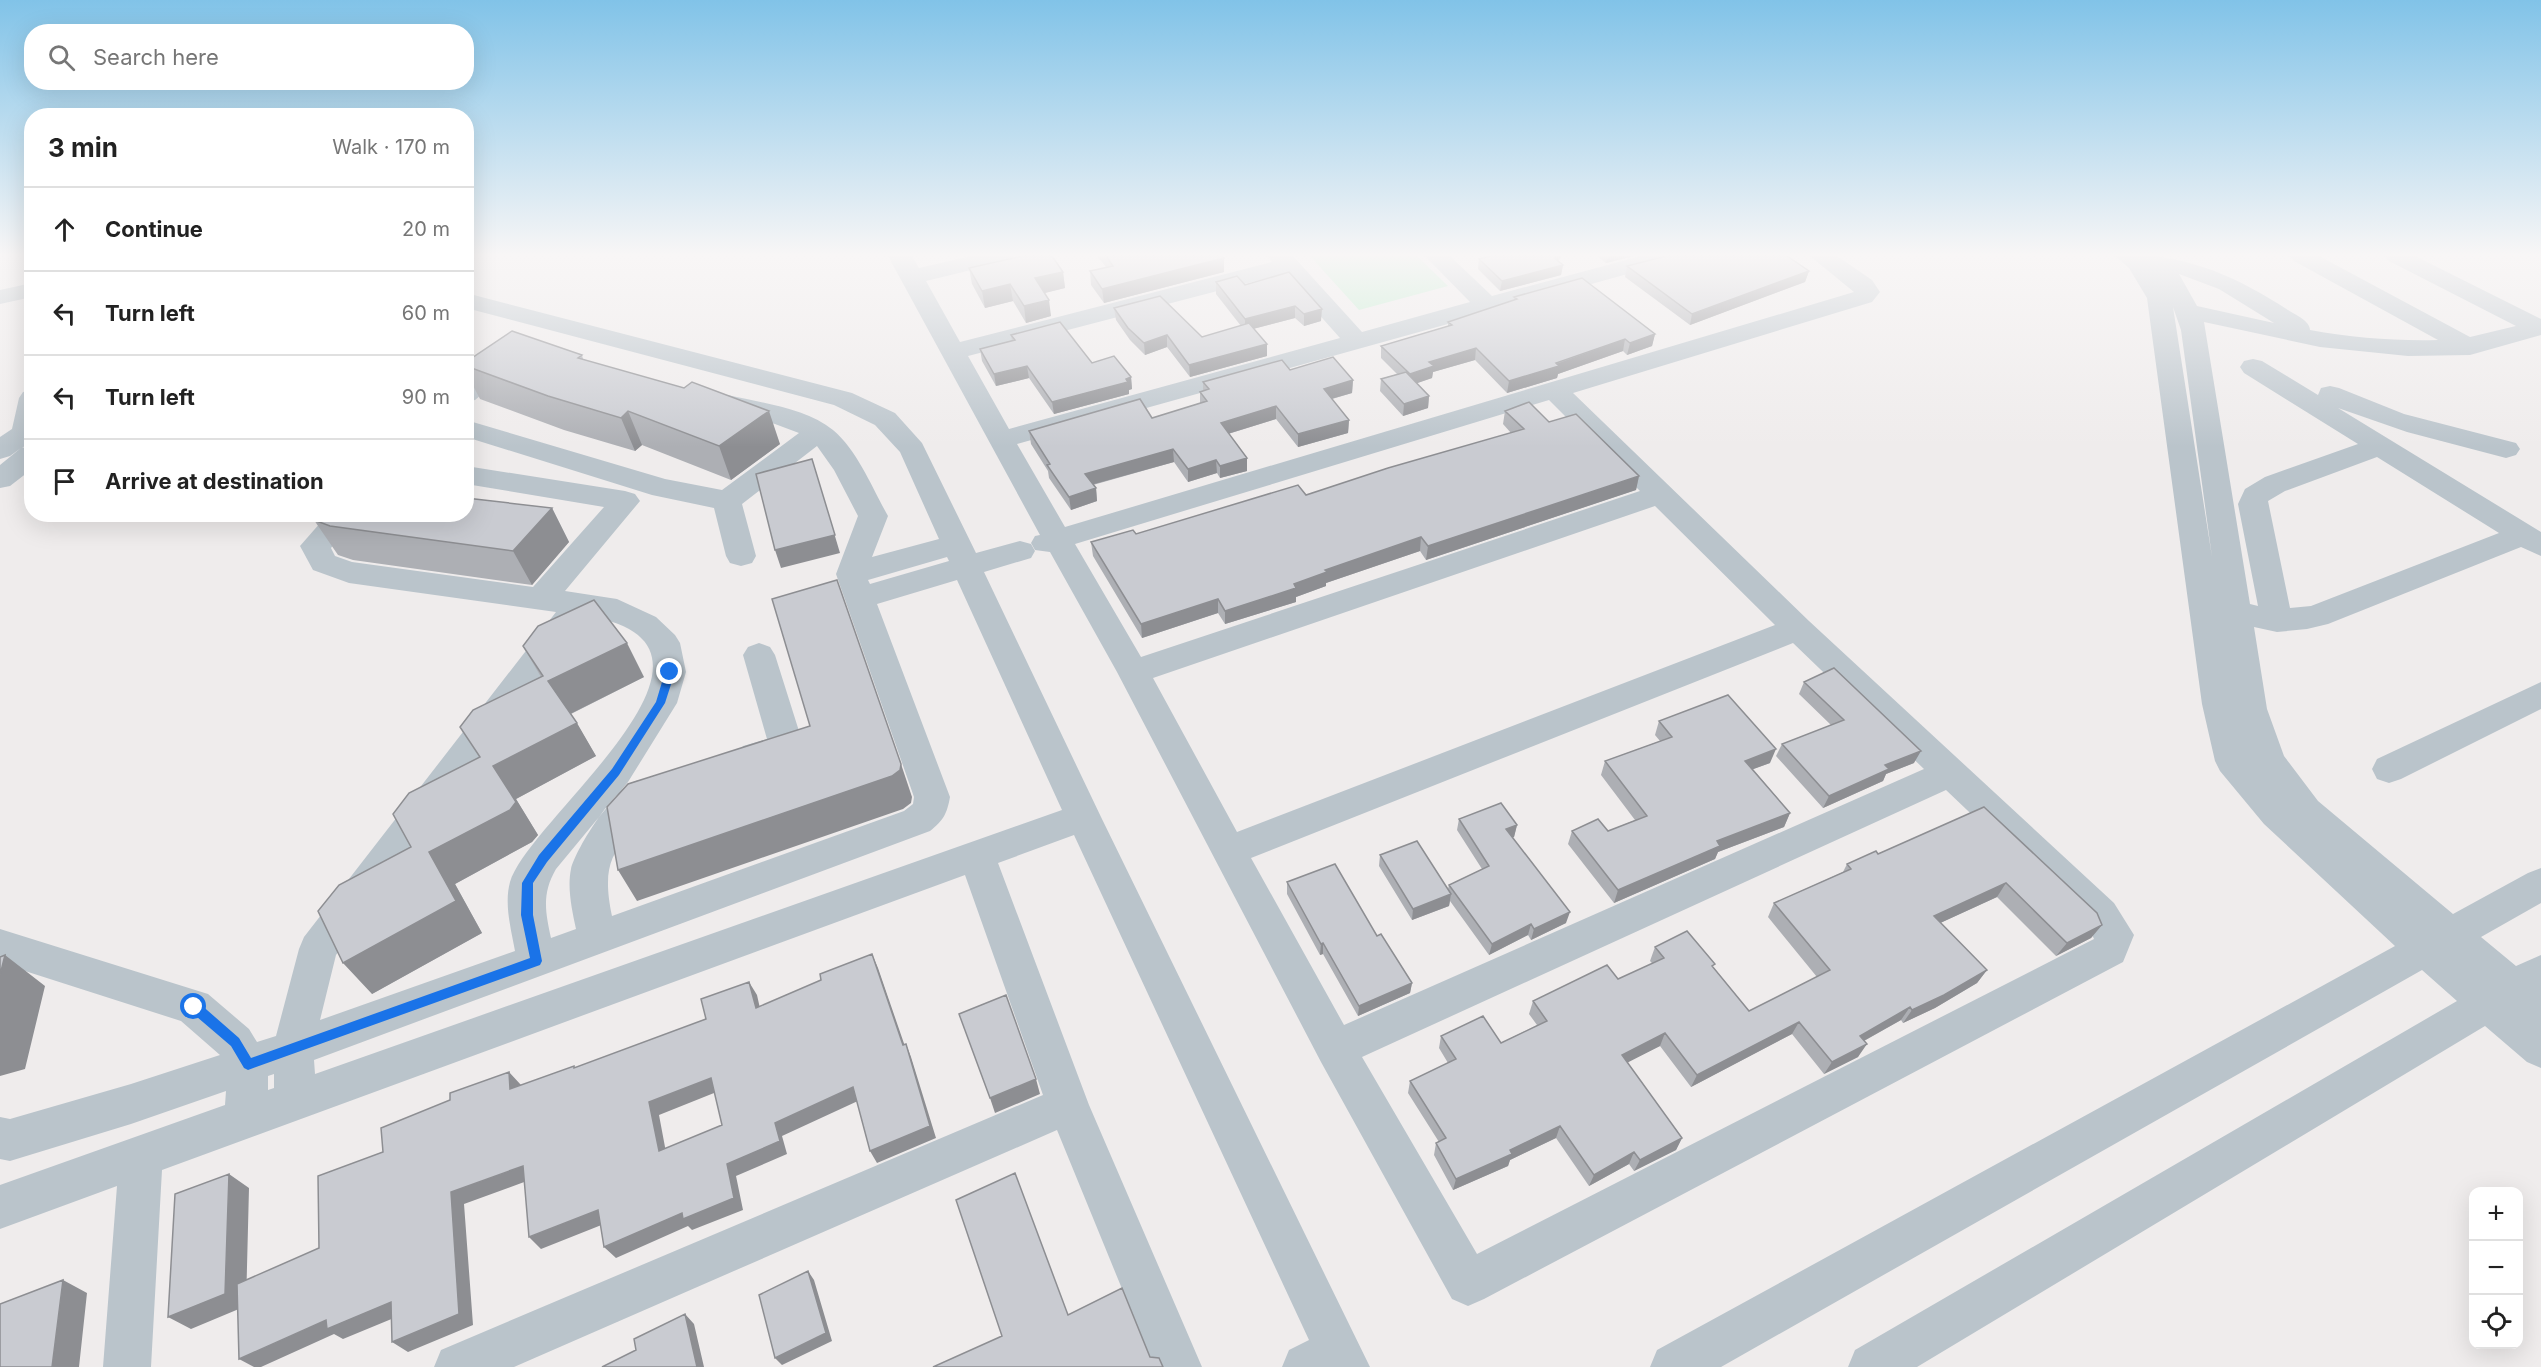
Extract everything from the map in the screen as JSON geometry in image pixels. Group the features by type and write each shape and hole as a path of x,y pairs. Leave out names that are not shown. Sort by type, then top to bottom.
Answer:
{"street":[{"path":"541,320 843,399 885,419 912,449 1083,817 1330,1361"},
{"path":"934,320 1000,440 1042,544 1133,672 1335,1049 1468,1283 2109,950 2115,935 2101,914 1798,629 1554,390"},
{"path":"952,352 1068,320"},
{"path":"1337,320 1356,341"},
{"path":"1000,440 1436,320"},
{"path":"855,586 962,556 1042,544 1787,320"},
{"path":"2162,320 2219,704 2232,761 2277,814 2437,942 2521,994 2541,1049"},
{"path":"2190,320 2194,330 2250,709 2268,762 2306,811 2437,942"},
{"path":"2226,320 2360,347 2413,350 2470,347 2506,340 2540,328"},
{"path":"2286,320 2316,339"},
{"path":"2420,320 2470,347"},
{"path":"2524,320 2540,328"},
{"path":"2244,324 2261,346 2287,368 2320,389 2359,409 2399,423 2506,450"},
{"path":"2506,340 2541,354"},
{"path":"474,387 523,347 534,350"},
{"path":"2253,367 2532,540"},
{"path":"0,1138 10,1140 120,1108 293,1049 917,821 930,811 932,797 855,586 873,516 832,446 818,432 792,421 702,396"},
{"path":"474,430 662,488 727,501 818,432"},
{"path":"0,450 24,434"},
{"path":"2277,621 2253,504 2255,496 2275,484 2380,446"},
{"path":"0,479 24,460"},
{"path":"474,476 625,501 542,597"},
{"path":"1133,672 1660,494"},
{"path":"727,501 741,556"},
{"path":"338,522 315,546 324,563 349,572 542,597 617,610 645,625 664,643 670,672 660,703 644,780 605,835 590,869 590,903 597,938"},
{"path":"2236,613 2277,621 2317,616 2532,540"},
{"path":"296,1100 293,1049 318,949 579,604"},
{"path":"1228,850 1798,629"},
{"path":"722,766 787,747 759,655"},
{"path":"2389,769 2541,694"},
{"path":"1335,1049 1951,772"},
{"path":"536,961 527,915 528,883 543,858 644,780"},
{"path":"0,1207 1083,817"},
{"path":"977,856 1068,1105 1178,1367"},
{"path":"1674,1367 2541,884"},
{"path":"0,946 194,1007 235,1042 248,1064 246,1118"},
{"path":"1872,1367 2521,994"},
{"path":"458,1367 1068,1105"},
{"path":"127,1367 141,1156"}],"building":[{"path":"1122,320 1184,320 1202,337 1249,323 1267,344 1189,365 1167,335 1144,343"},
{"path":"1455,320 1636,320 1655,334 1630,343 1625,339 1556,363 1559,366 1509,381 1476,348 1429,362 1434,366 1410,374 1381,346 1452,325 1448,322"},
{"path":"1060,322 1092,363 1114,356 1131,377 1126,379 1128,382 1052,402 1027,366 994,374 980,349 1015,340 1011,335"},
{"path":"512,331 582,355 578,358 684,388 692,382 769,411 719,446 628,411 621,418 548,396 474,369 474,357"},
{"path":"1333,357 1353,380 1324,389 1349,420 1298,434 1276,406 1221,423 1247,458 1220,466 1216,460 1188,469 1173,449 1085,474 1096,488 1069,497 1047,465 1050,464 1029,431 1140,399 1152,418 1207,401 1200,392 1209,389 1203,382 1282,360 1290,370"},
{"path":"1406,372 1429,396 1404,404 1381,379"},
{"path":"1529,402 1549,422 1576,414 1639,476 1428,546 1421,537 1325,570 1327,572 1294,584 1296,588 1225,611 1218,599 1141,624 1091,542 1133,530 1136,534 1298,485 1306,495 1388,468 1524,429 1505,411"},
{"path":"812,459 835,535 775,550 756,474"},
{"path":"474,499 552,508 513,551 330,526 319,522 474,522"},
{"path":"837,580 901,764 900,770 892,776 618,870 607,807 628,784 810,726 772,599"},
{"path":"594,600 627,643 548,681 577,723 493,766 516,802 510,810 429,852 456,901 343,963 318,911 339,885 411,847 393,814 409,793 480,757 460,727 473,710 543,676 523,646 538,626"},
{"path":"1834,668 1921,751 1885,765 1889,769 1829,796 1782,744 1844,720 1804,682"},
{"path":"1728,695 1776,749 1745,761 1790,813 1717,841 1720,846 1618,890 1572,831 1598,819 1608,831 1647,816 1605,761 1672,737 1659,721"},
{"path":"1501,803 1517,825 1506,829 1570,912 1534,929 1531,924 1492,944 1449,885 1489,866 1459,819"},
{"path":"1984,807 2097,913 2102,925 2067,943 2006,883 1934,916 1987,970 1944,995 1912,1010 1910,1007 1860,1036 1867,1044 1832,1062 1799,1022 1697,1075 1665,1033 1622,1055 1682,1138 1640,1160 1634,1152 1594,1175 1560,1126 1510,1150 1512,1154 1456,1179 1436,1143 1446,1138 1410,1081 1456,1059 1441,1036 1483,1016 1501,1043 1547,1021 1533,1001 1607,965 1618,979 1664,958 1655,947 1687,931 1715,964 1712,966 1749,1011 1830,970 1774,903 1851,869 1847,864 1876,851 1878,854"},
{"path":"1417,841 1451,894 1413,909 1380,855"},
{"path":"1335,864 1377,936 1381,934 1412,983 1359,1006 1287,882"},
{"path":"872,954 903,1045 906,1044 930,1126 870,1151 853,1087 775,1123 780,1141 727,1164 734,1198 683,1219 682,1213 604,1247 598,1210 529,1237 523,1166 451,1192 459,1314 392,1342 391,1302 327,1329 326,1320 239,1359 237,1284 319,1248 318,1176 383,1152 381,1128 450,1100 450,1093 509,1072 510,1089 706,1019 701,999 749,982 756,1008 821,980 820,974","holes":["711,1078 722,1125 659,1151 649,1102"]},
{"path":"5,955 0,975 0,957"},
{"path":"1006,995 1036,1079 990,1098 959,1014"},
{"path":"1015,1173 1068,1315 1122,1288 1150,1357 1159,1358 1163,1367 933,1367 1002,1336 956,1200"},
{"path":"229,1174 225,1294 168,1317 175,1194"},
{"path":"808,1271 826,1333 775,1358 759,1295"},
{"path":"63,1280 52,1367 0,1367 0,1304"},
{"path":"685,1314 697,1367 602,1367 636,1350 634,1339"}],"route":[{"path":"194,1007 235,1042 248,1064 536,961 527,915 528,883 543,858 616,772 660,703 670,672"}]}
